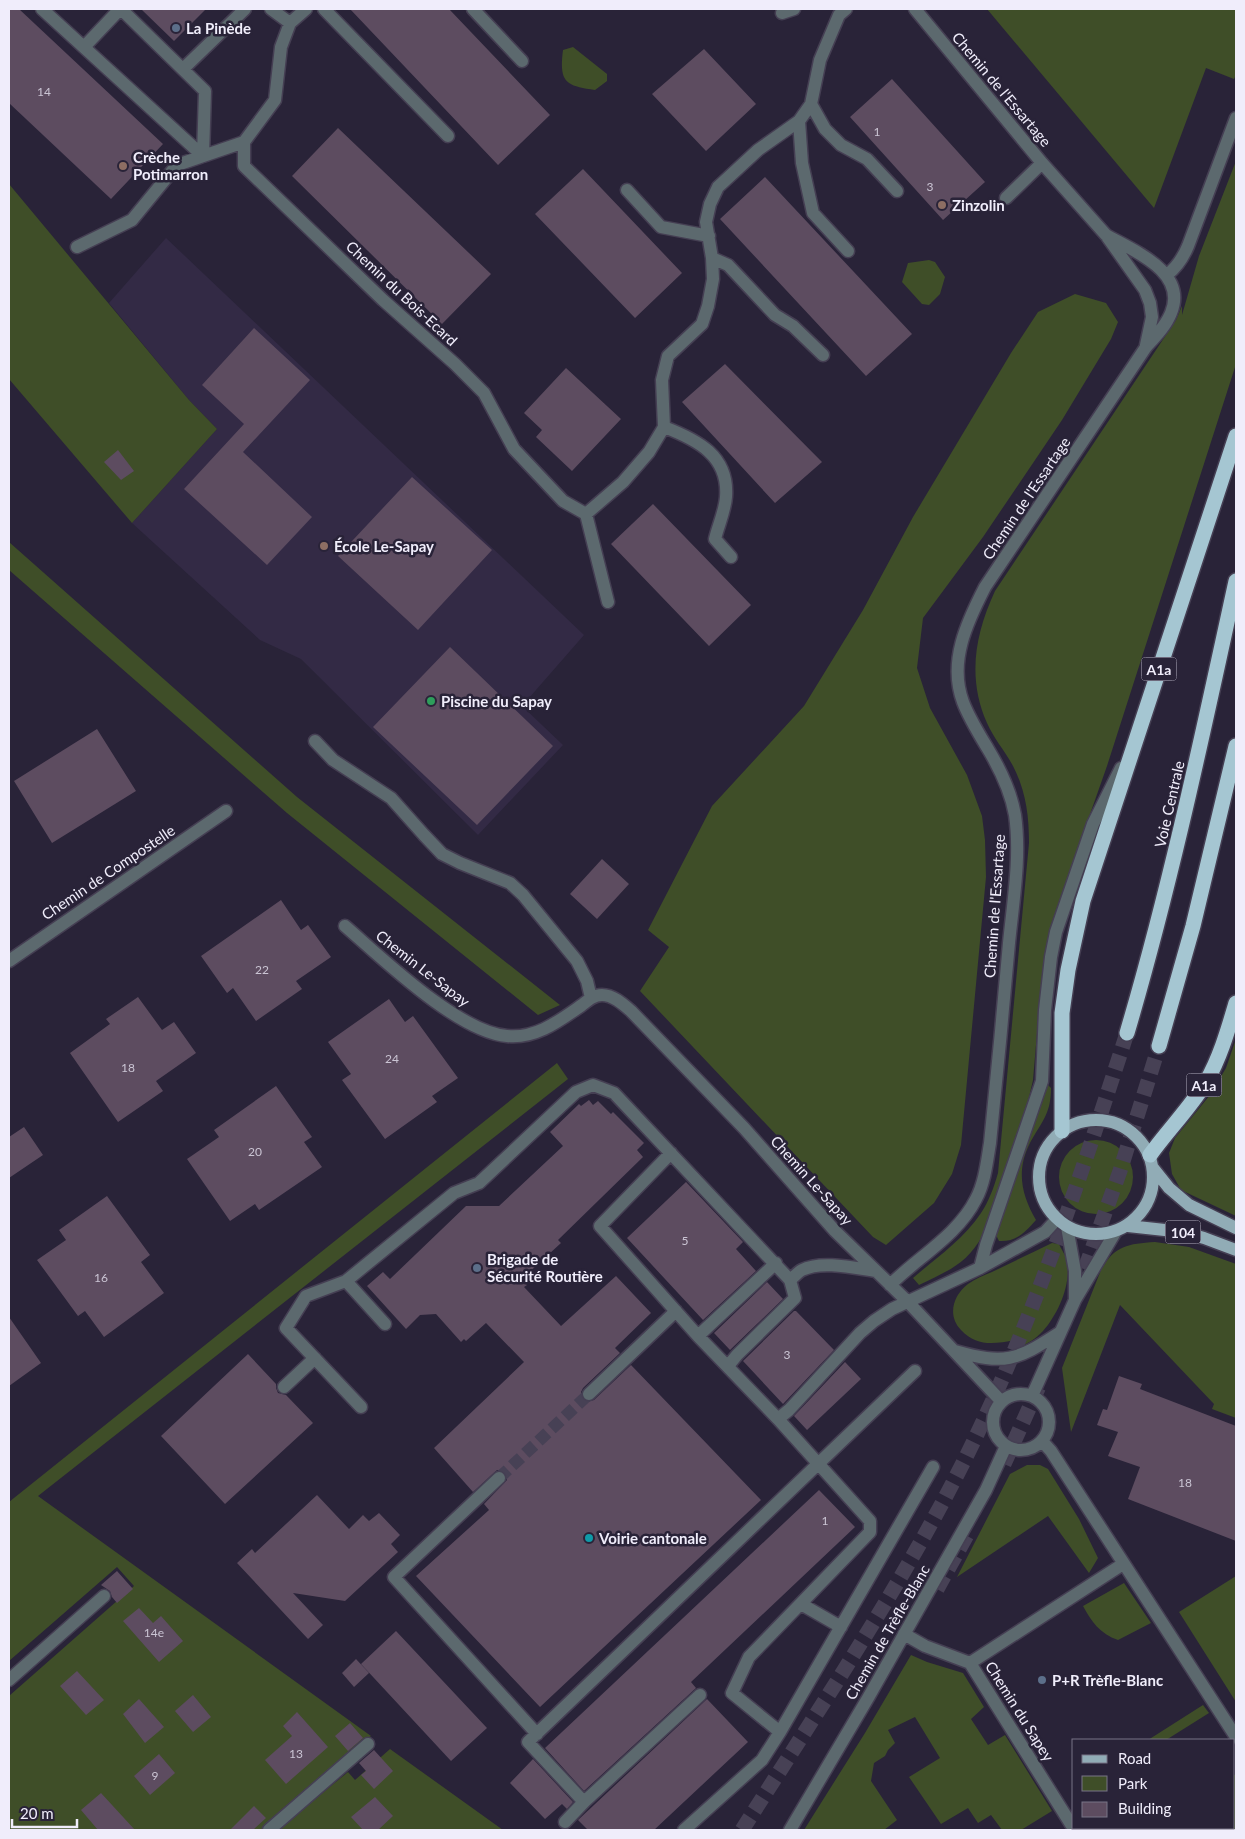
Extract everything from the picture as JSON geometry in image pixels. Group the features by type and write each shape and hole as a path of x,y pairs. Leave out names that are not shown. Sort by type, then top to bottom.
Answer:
{"highway":[{"name":"A1a","path":"1062,1131 1062,1013 1069,962 1083,901 1236,436"},
{"name":"Voie Centrale","path":"1127,1033 1177,847 1236,581"},
{"path":"1159,1046 1192,926 1236,746"},
{"name":"A1a","path":"1151,1161 1207,1080 1219,1055 1236,1003"}],"main road":[{"path":"1101,1119 1120,1125 1136,1136 1147,1148 1151,1161 1154,1181 1150,1199 1139,1216 1122,1228 1097,1234 1078,1232 1062,1223 1049,1209 1040,1190 1039,1171 1042,1158 1050,1143 1062,1131 1081,1122 1101,1119"},
{"name":"104","path":"1151,1161 1169,1188 1189,1205 1236,1228"},
{"name":"104","path":"1122,1228 1184,1232 1236,1250"}],"street":[{"path":"42,9 203,156"},
{"path":"84,47 121,9 205,92 203,156"},
{"path":"182,69 245,9"},
{"path":"271,9 290,23"},
{"path":"77,247 132,220 177,165 244,142 275,100 281,47 290,23 306,9"},
{"path":"324,9 448,136"},
{"path":"473,9 522,61"},
{"path":"608,602 586,514 624,482 649,452 664,427 662,380 668,356 702,324 708,306 713,279 712,258 706,222 710,204 718,187 758,150 798,121 811,104 820,60 839,15 846,9"},
{"name":"Chemin de l'Essartage","path":"914,9 1042,163 1106,235 1145,290 1150,303 1152,317 1146,347"},
{"path":"811,104 826,129 841,145 867,159 897,191"},
{"path":"1167,275 1174,270 1183,258 1236,118"},
{"path":"798,121 802,163 813,213 848,251"},
{"name":"Chemin du Bois-Ecard","path":"244,142 244,166 383,300 455,364 484,393 514,449 564,501 586,514"},
{"path":"1006,198 1042,163"},
{"path":"627,190 661,227 709,236"},
{"name":"Chemin de l'Essartage","path":"890,1285 960,1223 977,1198 985,1174 990,1143 1012,915 1016,840 1015,815 1009,793 963,701 958,657 962,640 968,622 985,587 1146,347 1164,326 1172,312 1175,300 1173,288 1167,275 1146,258 1106,235"},
{"path":"712,258 728,265 775,315 793,326 823,355"},
{"path":"664,427 687,436 714,454 724,475 726,498 715,539 731,557"},
{"path":"980,1268 986,1245 1042,1081 1045,1010 1056,932 1093,824 1137,737"},
{"path":"315,740 334,760 391,798 442,854 510,883 523,895 577,961 587,981 591,998"},
{"name":"Chemin de Compostelle","path":"9,961 226,811"},
{"name":"Chemin Le-Sapay","path":"345,926 403,977 441,1006 468,1023 489,1032 506,1036 527,1036 546,1029 591,998 602,995 618,1000 631,1011 744,1128 835,1231 908,1302 1001,1401"},
{"path":"361,1407 286,1328 306,1296 346,1281 454,1193 479,1183 576,1092 594,1085 614,1093 790,1280 795,1298 728,1366"},
{"path":"672,1153 600,1226 698,1336 778,1419 870,1521 870,1532 749,1657 732,1694 780,1732"},
{"path":"778,1419 789,1410 860,1333 892,1309 980,1268 1062,1223 1075,1271 1075,1300"},
{"path":"1032,1396 1075,1300 1122,1228"},
{"path":"698,1336 765,1271 776,1263"},
{"path":"790,1280 802,1270 816,1266 833,1265 876,1271"},
{"path":"346,1281 385,1324"},
{"path":"589,1394 676,1311"},
{"path":"954,1351 996,1360 1012,1358 1036,1348 1060,1333"},
{"path":"284,1387 315,1358"},
{"path":"584,1802 528,1742 915,1371"},
{"path":"1016,1394 1032,1396 1041,1402 1048,1416 1048,1431 1042,1440 1034,1446 1025,1450 1015,1450 999,1440 992,1425 992,1416 1001,1401 1008,1396 1016,1394"},
{"path":"1042,1440 1051,1451 1236,1737"},
{"name":"Chemin de Trèfle-Blanc","path":"790,1830 986,1490 1006,1446"},
{"path":"684,1830 762,1760 933,1467"},
{"path":"499,1478 394,1577 537,1734"},
{"name":"Chemin du Sapey","path":"1072,1826 970,1663 1123,1564"},
{"path":"9,1680 104,1596"},
{"path":"801,1604 841,1627"},
{"path":"904,1634 925,1646 970,1663"},
{"path":"565,1822 584,1802 700,1695"},
{"path":"269,1830 368,1744"}],"shaded area":[{"name":"École Le-Sapay","path":"166,238 584,635 522,706 563,745 478,835 301,659 260,640 132,523 217,429 189,400 109,303"}],"green space":[{"path":"987,9 1236,9 1236,75 1234,79 1206,68 1154,208"},
{"path":"573,47 607,74 607,81 595,90 577,87 563,76 563,50"},
{"path":"1236,161 1236,364 1107,766 1052,922 1042,975 1033,1080 1027,1106 983,1235 977,1245 956,1266 919,1285 913,1278 958,1240 981,1213 991,1194 998,1173 1029,833 1026,804 1021,785 1013,766 987,723 977,689 975,673 976,656 982,623 995,591 1176,320 1182,306 1182,315 1199,256"},
{"path":"9,184 189,400 217,429 132,523 9,379"},
{"path":"929,260 935,262 945,277 940,294 929,305 922,304 902,282 908,263"},
{"path":"1075,294 1106,303 1118,322 1111,339 1062,420 983,537 923,618 917,668 930,708 967,775 982,816 986,877 961,1145 952,1174 934,1203 886,1245 873,1237 640,991 669,947 648,930 712,806 804,706 863,610 913,517 1011,353 1038,312"},
{"path":"9,542 297,797 560,1005 538,1015 287,813 9,570"},
{"path":"1236,1039 1236,1216 1181,1190 1172,1174 1169,1153 1175,1138 1210,1095 1226,1068"},
{"path":"557,1063 568,1079 38,1496 371,1736 261,1830 9,1830 9,1696 134,1586 117,1567 9,1661 9,1502"},
{"path":"1048,1085 1051,1088 1051,1098 1047,1113 1029,1145 1025,1155 1022,1174 1024,1193 1036,1220 1016,1238 999,1241 996,1235 997,1230"},
{"path":"1096,1140 1117,1146 1127,1156 1133,1177 1127,1198 1117,1208 1096,1214 1075,1208 1065,1198 1059,1177 1065,1156 1075,1146"},
{"path":"1155,1242 1189,1247 1236,1264 1236,1418 1212,1409 1214,1404 1120,1305 1071,1432 1062,1368 1101,1270 1112,1255 1123,1247"},
{"path":"1052,1243 1059,1244 1066,1258 1068,1267 1066,1287 1059,1307 1049,1324 1040,1334 1017,1349 1015,1340 1000,1343 980,1342 961,1330 954,1318 953,1312 959,1294 968,1284"},
{"path":"1027,1465 1040,1465 1048,1469 1079,1519 1098,1558 1089,1573 1048,1516 957,1577 1010,1474"},
{"path":"1236,1576 1236,1702 1179,1612"},
{"path":"1124,1583 1151,1623 1118,1640 1106,1634 1097,1626 1083,1606"},
{"path":"911,1655 963,1673 984,1707 971,1719 988,1745 1005,1735 1052,1811 1021,1830 1002,1830 991,1815 978,1823 968,1808 941,1824 909,1777 940,1758 915,1717 888,1730 895,1743 885,1756 874,1763 871,1781 897,1820 884,1830 804,1830"},
{"path":"1203,1705 1209,1713 1168,1739 1150,1739"},
{"path":"390,1749 503,1830 277,1830 348,1772 355,1780"},
{"path":"1235,1774 1236,1830 1146,1830 1235,1829"}],"building":[{"path":"9,9 19,9 163,144 111,199 9,103"},
{"path":"141,9 206,9 174,41"},
{"path":"350,9 449,9 550,115 498,165"},
{"path":"704,49 756,104 706,151 652,94"},
{"path":"892,79 985,182 943,220 850,117"},
{"path":"338,128 491,274 442,324 292,176"},
{"path":"583,169 682,273 635,318 535,214"},
{"path":"765,177 912,334 866,376 720,219"},
{"path":"254,328 310,380 243,452 312,517 267,565 184,489 244,424 202,385"},
{"path":"725,364 822,462 775,503 682,402"},
{"path":"566,368 621,419 572,471 536,437 542,430 524,413"},
{"path":"118,450 134,471 121,480 104,462"},
{"path":"412,477 492,550 418,630 338,556"},
{"path":"653,504 751,605 709,646 611,544"},
{"path":"450,647 553,746 477,825 373,727"},
{"path":"97,729 136,791 52,843 14,781"},
{"path":"602,859 629,884 597,919 570,894"},
{"path":"281,900 301,930 308,925 331,957 296,981 302,989 256,1021 233,988 227,993 201,956"},
{"path":"138,997 162,1030 174,1022 196,1053 156,1081 163,1091 118,1122 70,1053 110,1024 106,1019"},
{"path":"389,999 405,1022 413,1016 458,1078 432,1096 437,1102 385,1139 342,1080 351,1074 328,1042"},
{"path":"276,1086 312,1137 304,1142 322,1167 259,1210 255,1204 230,1221 187,1159 219,1137 214,1130"},
{"path":"589,1100 593,1105 598,1101 611,1114 613,1112 644,1143 637,1150 643,1157 558,1240 561,1243 524,1277 527,1279 524,1282 527,1285 524,1287 561,1326 616,1276 651,1313 615,1348 620,1353 583,1388 581,1392 583,1399 587,1402 594,1400 631,1365 761,1500 540,1707 416,1576 489,1510 484,1504 507,1480 505,1472 497,1470 473,1492 434,1448 524,1362 486,1323 466,1341 464,1339 461,1342 436,1314 420,1315 406,1329 367,1286 383,1272 390,1279 466,1206 499,1206 563,1146 550,1132 579,1104 581,1106"},
{"path":"24,1127 43,1155 9,1178 9,1137"},
{"path":"686,1182 743,1242 736,1249 756,1271 703,1320 627,1238"},
{"path":"107,1196 150,1255 141,1262 164,1293 104,1337 85,1311 78,1316 37,1260 66,1240 59,1230"},
{"path":"767,1282 783,1299 730,1350 714,1333"},
{"path":"794,1311 834,1350 783,1404 743,1361"},
{"path":"9,1317 41,1363 9,1386"},
{"path":"248,1354 276,1384 278,1393 286,1395 313,1423 225,1504 161,1436"},
{"path":"845,1362 861,1379 807,1430 794,1416"},
{"path":"1119,1376 1142,1384 1140,1389 1236,1426 1236,1541 1128,1499 1140,1467 1108,1456 1118,1432 1097,1425 1103,1409 1107,1410"},
{"path":"819,1490 855,1527 691,1682 696,1688 584,1791 545,1748"},
{"path":"317,1495 349,1529 363,1515 369,1521 379,1513 400,1535 391,1544 398,1552 345,1601 293,1593 323,1625 308,1639 237,1563 252,1549 255,1553"},
{"path":"117,1571 133,1589 117,1603 110,1591 101,1585"},
{"path":"139,1608 153,1623 161,1616 183,1641 159,1662 123,1621"},
{"path":"396,1631 487,1728 451,1761 361,1664"},
{"path":"356,1659 369,1673 354,1687 342,1673"},
{"path":"77,1671 104,1700 86,1715 60,1686"},
{"path":"193,1695 211,1717 193,1732 175,1711"},
{"path":"139,1699 164,1727 145,1743 123,1714"},
{"path":"707,1699 748,1742 654,1830 588,1830 578,1820"},
{"path":"297,1712 328,1747 286,1784 265,1760 292,1736 283,1726"},
{"path":"350,1723 363,1738 348,1751 335,1736"},
{"path":"374,1750 393,1771 374,1789 361,1775 366,1771 359,1763"},
{"path":"159,1754 175,1773 150,1795 134,1776"},
{"path":"533,1759 573,1802 567,1809 562,1804 545,1819 510,1783"},
{"path":"101,1793 135,1830 98,1830 81,1810"},
{"path":"375,1797 393,1816 378,1830 363,1830 351,1817"},
{"path":"254,1806 266,1818 253,1830 230,1830"}],"tunnel":[{"path":"742,1830 885,1603 963,1463 988,1411 1033,1305 1073,1197 1127,1033"},
{"path":"1077,1291 1120,1171 1159,1046"},
{"path":"1004,1464 1040,1384"},
{"path":"499,1478 589,1394"},
{"path":"937,1589 967,1535"}],"place":[{"name":"La Pinède","path":"176,28"},
{"name":"Crèche Potimarron","path":"123,166"},
{"name":"Zinzolin","path":"942,205"},
{"name":"École Le-Sapay","path":"324,546"},
{"name":"Piscine du Sapay","path":"431,701"},
{"name":"Brigade de Sécurité Routière","path":"477,1268"},
{"name":"Voirie cantonale","path":"589,1538"},
{"name":"P+R Trèfle-Blanc","path":"1042,1680"}]}
